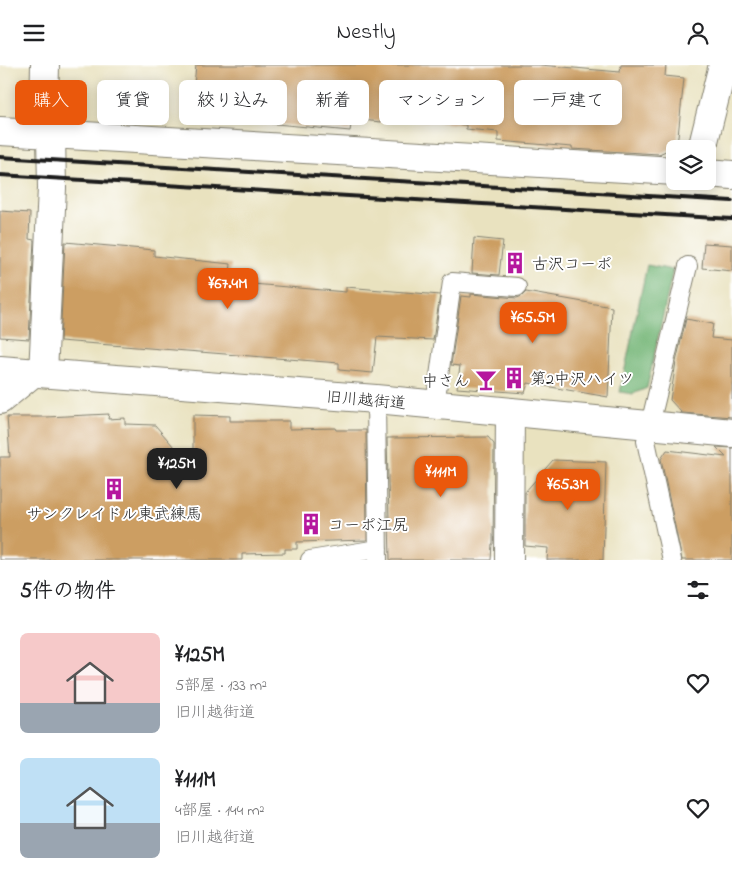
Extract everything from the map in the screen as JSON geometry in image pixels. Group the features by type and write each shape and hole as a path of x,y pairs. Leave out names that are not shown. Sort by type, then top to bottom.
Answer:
{"street":[{"path":"0,399 38,373 52,188 51,134 44,109 45,65"},
{"path":"704,140 724,65"},
{"path":"0,131 666,170"},
{"path":"716,174 732,175"},
{"name":"旧川越街道","path":"0,370 376,399 732,433"},
{"path":"509,560 510,412"}],"lane":[{"path":"672,560 646,441 688,266"},
{"path":"435,405 452,282 517,287"},
{"path":"310,560 378,554 376,399"}],"green space":[{"path":"647,265 673,270 647,388 633,394 620,392"}],"building":[{"path":"196,65 540,65 620,72 621,65 666,65 665,76 684,78 678,140 666,140 666,151 659,154 572,149 572,147 498,141 498,132 466,129 466,125 504,125 504,80 379,80 379,122 369,121 369,80 297,80 297,125 351,125 350,131 286,125 287,80 195,80"},
{"path":"0,211 30,213 29,239 34,240 29,339 0,337"},
{"path":"474,238 503,241 499,275 472,273"},
{"path":"65,242 154,250 154,256 231,264 229,282 346,292 346,287 440,295 433,340 377,337 373,373 339,370 339,363 60,341"},
{"path":"704,243 732,245 732,271 702,268"},
{"path":"526,292 612,307 608,397 528,383 525,393 457,388 460,366 451,365 461,296 471,297 471,294 517,298"},
{"path":"686,319 713,324 711,338 732,340 732,417 682,413 670,400"},
{"path":"109,414 108,419 125,418 125,424 155,425 193,469 193,415 230,416 230,421 289,421 289,429 335,428 336,430 366,430 367,540 297,542 297,549 285,549 285,553 242,554 242,560 0,560 0,457 10,457 7,417"},
{"path":"488,437 494,444 493,544 491,560 390,560 387,438"},
{"path":"716,447 732,448 732,560 682,560 661,459 667,450 726,457"},
{"path":"553,460 606,462 603,560 547,560 548,548 525,546 525,492"}],"railway":[{"path":"0,157 732,201"},
{"path":"0,175 732,219"}],"place":[{"name":"古沢コーポ","path":"515,263"},
{"name":"第2中沢ハイツ","path":"514,378"},
{"name":"中さん","path":"486,380"},
{"name":"サンクレイドル東武練馬","path":"114,489"},
{"name":"コーポ江尻","path":"311,524"}]}
